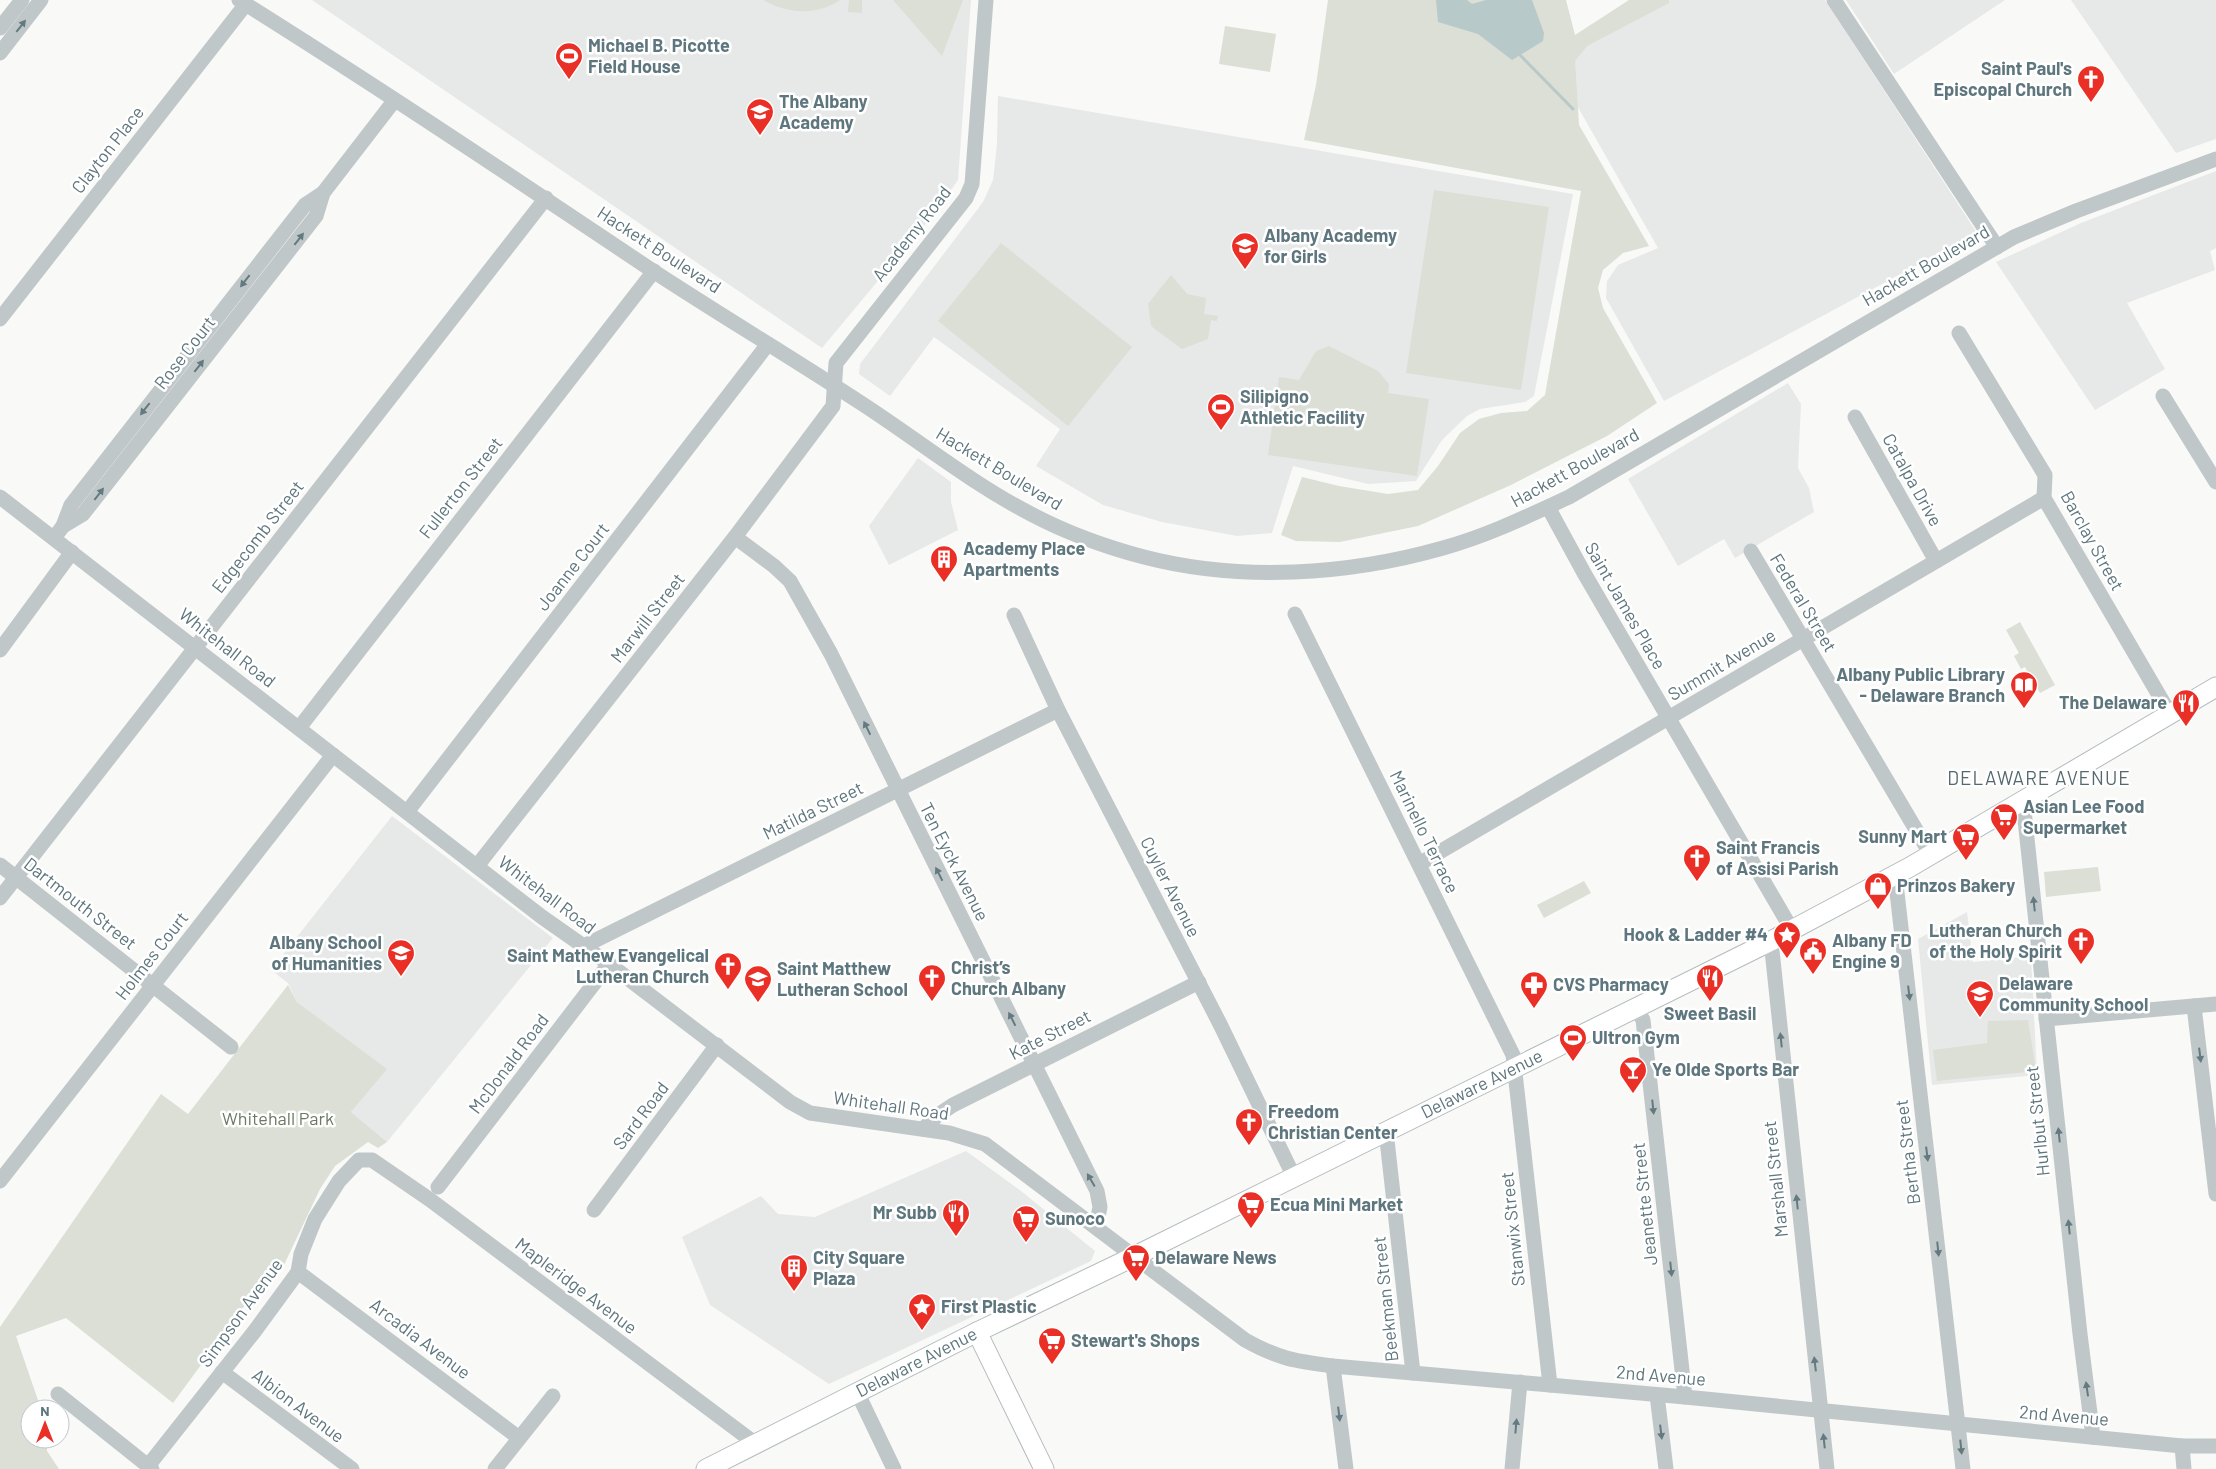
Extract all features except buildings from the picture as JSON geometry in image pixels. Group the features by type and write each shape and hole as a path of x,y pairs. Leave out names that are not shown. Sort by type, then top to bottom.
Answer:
{"main road":[{"name":"Delaware Avenue","path":"706,1469 858,1394 977,1332 1135,1256 1771,941 1931,855 2216,687"},
{"path":"977,1332 1044,1469"}],"street":[{"path":"0,28 22,0"},
{"path":"0,53 41,0"},
{"name":"Academy Road","path":"834,386 836,363 962,203 972,184 986,0"},
{"path":"1834,0 1996,247"},
{"name":"Hackett Boulevard","path":"243,2 546,198 654,271 834,386 970,477 1031,514 1106,545 1147,558 1186,566 1243,572 1330,570 1379,562 1443,548 1512,524 1548,507 1996,247 2057,218 2216,159"},
{"name":"Clayton Place","path":"0,319 243,2"},
{"name":"Rose Court","path":"58,532 71,505 83,489 305,205 323,193 394,101"},
{"name":"Edgecomb Street","path":"0,898 546,198"},
{"name":"Fullerton Street","path":"299,728 654,271"},
{"name":"Barclay Street","path":"1958,333 2045,475 2044,498 2170,714"},
{"name":"Joanne Court","path":"407,812 768,344"},
{"name":"Marwill Street","path":"477,866 735,537 833,406 834,386"},
{"path":"2163,396 2216,482"},
{"name":"Catalpa Drive","path":"1855,417 1936,561"},
{"name":"Whitehall Road","path":"0,497 58,532 72,552 542,917 609,964 790,1102 810,1113 924,1128 970,1138 985,1144 1135,1256"},
{"name":"Summit Avenue","path":"1419,864 2044,498"},
{"name":"Saint James Place","path":"1548,507 1584,573 1792,930"},
{"name":"Ten Eyck Avenue","path":"735,537 774,566 790,581 831,654 897,791 1097,1191 1100,1207 1096,1227"},
{"name":"Federal Street","path":"1751,551 1931,855"},
{"path":"0,650 72,552"},
{"name":"Marinello Terrace","path":"1296,614 1513,1054 1515,1068"},
{"name":"Cuyler Avenue","path":"1014,615 1058,710 1199,982 1294,1177"},
{"name":"Matilda Street","path":"584,946 1058,710"},
{"name":"Holmes Court","path":"0,1181 334,755"},
{"name":"Hurlbut Street","path":"2023,801 2080,1334 2093,1437"},
{"name":"Dartmouth Street","path":"0,865 231,1047"},
{"name":"Bertha Street","path":"1895,875 1963,1469"},
{"name":"Marshall Street","path":"1771,941 1827,1469"},
{"name":"McDonald Road","path":"438,1187 609,964"},
{"name":"Kate Street","path":"924,1128 938,1115 953,1106 1199,982"},
{"path":"2046,1019 2216,1004"},
{"path":"2194,1006 2216,1194"},
{"name":"Jeanette Street","path":"1636,1008 1643,1020 1685,1397"},
{"name":"Sard Road","path":"594,1210 717,1045"},
{"name":"Stanwix Street","path":"1515,1068 1550,1385"},
{"name":"Beekman Street","path":"1386,1131 1413,1373"},
{"name":"Simpson Avenue","path":"150,1468 298,1272 301,1254 315,1219 334,1188 359,1160 372,1160"},
{"name":"Mapleridge Avenue","path":"372,1160 436,1204 756,1444"},
{"name":"2nd Avenue","path":"1135,1256 1245,1340 1288,1360 1333,1366 1685,1397 1821,1412 2182,1446 2216,1446"},
{"name":"Arcadia Avenue","path":"298,1272 520,1438"},
{"path":"1333,1366 1346,1469"},
{"name":"Albion Avenue","path":"222,1372 352,1469"},
{"path":"1512,1469 1520,1382"},
{"path":"58,1394 150,1468"},
{"path":"858,1394 894,1469"},
{"path":"1657,1395 1666,1469"},
{"path":"495,1469 552,1396"},
{"path":"2182,1446 2184,1469"}],"shaded area":[{"path":"312,0 971,0 958,180 932,216 822,348"},
{"path":"1436,0 1467,0 1472,4 1486,0 1532,0 1544,33 1543,41 1512,60 1478,34 1438,22"},
{"path":"1650,0 1825,0 1977,233 1664,401 1606,298 1607,281 1618,265 1658,248 1550,58"},
{"path":"1846,0 2005,0 1894,74"},
{"path":"2071,0 2216,0 2216,139 2176,153"},
{"name":"Albany Academy for Girls","path":"998,96 1573,194 1534,396 1525,402 1480,409 1467,416 1442,440 1416,481 1368,484 1293,466 1272,533 1237,536 1162,522 1103,505 1036,466 1060,429 934,337 890,396 859,374 860,364 983,202 993,180 997,144"},
{"path":"2216,171 2216,248 2210,251 2215,270 2127,303 2165,369 2095,410 1996,262 2081,223"},
{"path":"1788,383 1801,404 1798,468 1809,488 1814,512 1735,558 1724,539 1678,566 1628,479"},
{"path":"918,458 951,482 951,502 958,530 889,565 869,526"},
{"name":"Albany School of Humanities","path":"392,816 553,938 387,1142 351,1112 386,1069 297,1002 288,983 271,970"},
{"name":"Delaware Community School","path":"1967,912 1973,962 2031,956 2037,1075 1932,1085 1918,939"},
{"name":"City Square Plaza","path":"966,1151 1021,1191 1095,1251 1091,1261 829,1384 710,1305 682,1237 761,1196 778,1214 815,1217"}],"green space":[{"path":"763,0 840,0 822,9 802,11 782,8"},
{"path":"849,0 862,0 862,13 848,12"},
{"path":"893,0 963,0 942,56"},
{"path":"1328,0 1566,0 1575,35 1629,0 1669,0 1669,3 1587,46 1575,61 1579,125 1649,246 1623,253 1603,270 1598,288 1603,308 1657,403 1607,436 1511,485 1418,526 1340,542 1296,541 1281,535 1302,477 1339,486 1388,494 1418,490 1438,466 1460,433 1479,419 1501,413 1527,411 1545,395 1581,191 1304,140 1316,85"},
{"path":"1225,26 1276,34 1270,72 1219,64"},
{"path":"1434,190 1549,207 1521,390 1406,373"},
{"path":"1001,243 1132,347 1068,426 938,321"},
{"path":"1171,275 1187,294 1206,298 1204,314 1218,316 1217,321 1211,320 1208,339 1182,349 1151,326 1148,304"},
{"path":"1329,346 1378,371 1389,384 1388,393 1429,399 1417,476 1268,455 1279,377 1299,380 1316,351"},
{"path":"2020,622 2055,685 2040,693 2025,667 2021,669 2014,656 2019,653 2006,630"},
{"path":"2098,867 2101,891 2046,897 2044,872"},
{"path":"1584,881 1591,893 1544,918 1537,905"},
{"name":"Whitehall Park","path":"288,985 297,1002 387,1069 351,1112 387,1142 378,1148 368,1142 335,1166 320,1189 283,1267 267,1275 173,1403 66,1318 16,1336 38,1399 20,1399 20,1449 47,1449 59,1469 0,1469 0,1327 161,1094 188,1114"},
{"path":"2028,1020 2036,1071 1937,1081 1933,1050 1987,1043 1988,1021"}],"waterway":[{"path":"1520,55 1573,109"}],"place":[{"name":"Michael B. Picotte Field House","path":"569,80"},
{"name":"Saint Paul's Episcopal Church","path":"2091,103"},
{"name":"The Albany Academy","path":"760,136"},
{"name":"Albany Academy for Girls","path":"1245,270"},
{"name":"Silipigno Athletic Facility","path":"1221,431"},
{"name":"Academy Place Apartments","path":"944,583"},
{"name":"Albany Public Library - Delaware Branch","path":"2024,709"},
{"name":"The Delaware","path":"2186,727"},
{"name":"Asian Lee Food Supermarket","path":"2004,841"},
{"name":"Sunny Mart","path":"1966,861"},
{"name":"Saint Francis of Assisi Parish","path":"1697,882"},
{"name":"Prinzos Bakery","path":"1878,910"},
{"name":"Hook & Ladder #4","path":"1787,959"},
{"name":"Lutheran Church of the Holy Spirit","path":"2081,965"},
{"name":"Albany FD Engine 9","path":"1813,975"},
{"name":"Albany School of Humanities","path":"401,977"},
{"name":"Saint Mathew Evangelical Lutheran Church","path":"728,990"},
{"name":"Christ’s Church Albany","path":"932,1002"},
{"name":"Sweet Basil","path":"1710,1002"},
{"name":"Saint Matthew Lutheran School","path":"758,1003"},
{"name":"CVS Pharmacy","path":"1534,1009"},
{"name":"Delaware Community School","path":"1980,1018"},
{"name":"Ultron Gym","path":"1573,1062"},
{"name":"Ye Olde Sports Bar","path":"1633,1094"},
{"name":"Freedom Christian Center","path":"1249,1146"},
{"name":"Ecua Mini Market","path":"1251,1229"},
{"name":"Mr Subb","path":"956,1237"},
{"name":"Sunoco","path":"1026,1243"},
{"name":"Delaware News","path":"1136,1282"},
{"name":"City Square Plaza","path":"794,1292"},
{"name":"First Plastic","path":"922,1331"},
{"name":"Stewart's Shops","path":"1052,1365"}],"district":[{"name":"DELAWARE AVENUE","path":"2039,778"}]}
